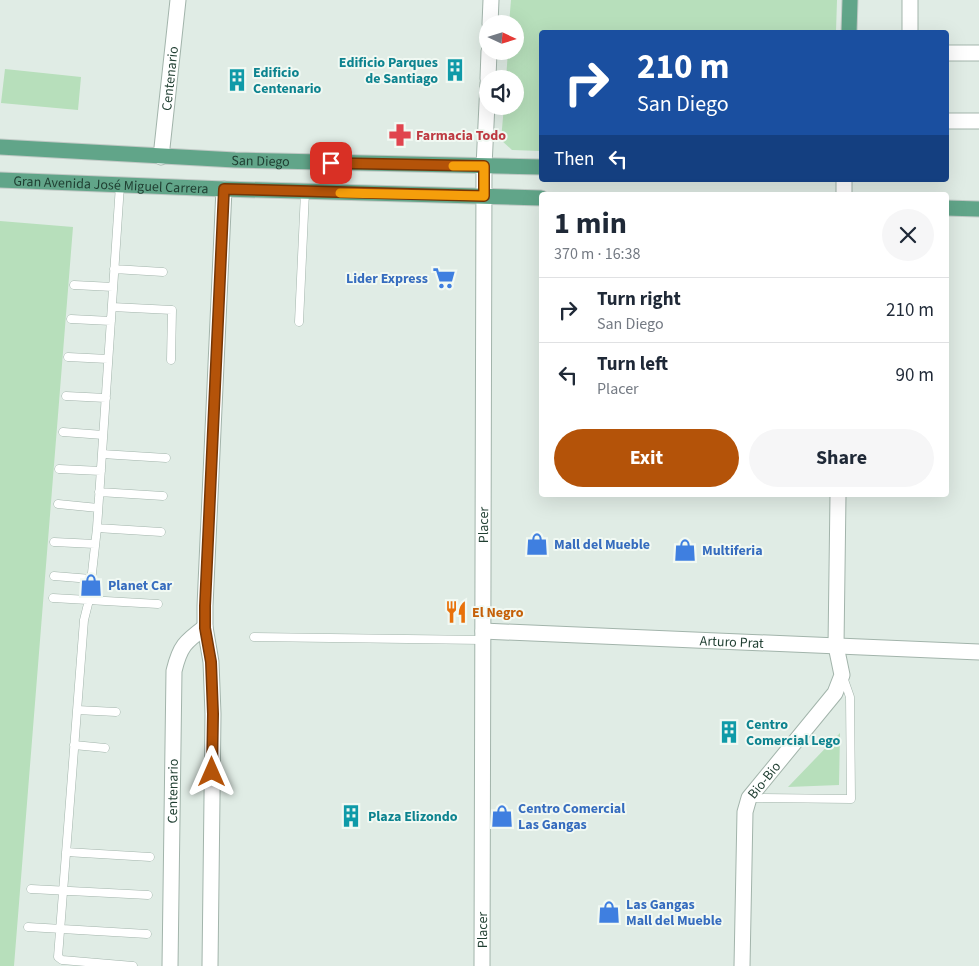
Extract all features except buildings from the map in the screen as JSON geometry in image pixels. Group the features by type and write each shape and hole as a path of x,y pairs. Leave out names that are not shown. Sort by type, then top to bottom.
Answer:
{"main road":[{"path":"849,30 850,0"},
{"path":"0,147 161,157"},
{"name":"San Diego","path":"161,157 539,167"},
{"name":"Gran Avenida José Miguel Carrera","path":"0,180 224,189"},
{"path":"224,189 539,198"},
{"path":"949,208 979,209"}],"street":[{"name":"Centenario","path":"161,157 178,0"},
{"path":"490,0 490,15"},
{"path":"910,0 910,30"},
{"path":"949,53 979,53"},
{"name":"Placer","path":"482,966 484,166 486,115"},
{"path":"949,121 979,121"},
{"path":"210,966 213,714 211,662 205,628 224,189"},
{"path":"838,497 836,646 842,675"},
{"name":"Centenario","path":"170,966 174,671 178,653 188,640 205,628"},
{"name":"Arturo Prat","path":"483,636 979,652"},
{"name":"Bio-Bio","path":"742,966 745,812 749,798 835,693 842,675"}],"lane":[{"path":"120,185 97,528 89,600 84,620 58,956 60,959 132,966"},
{"path":"300,322 305,192"},
{"path":"114,270 162,272"},
{"path":"74,285 113,287"},
{"path":"112,307 172,310 172,360"},
{"path":"71,319 111,321"},
{"path":"68,357 108,360"},
{"path":"66,396 106,398"},
{"path":"63,432 103,435"},
{"path":"102,454 166,458"},
{"path":"59,469 101,471"},
{"path":"99,492 163,496"},
{"path":"58,504 98,508"},
{"path":"97,528 161,532"},
{"path":"54,542 95,544"},
{"path":"54,576 91,579"},
{"path":"53,598 158,604"},
{"path":"254,637 483,636"},
{"path":"749,798 851,799 850,698 842,675"},
{"path":"77,710 116,712"},
{"path":"74,745 105,748"},
{"path":"66,852 150,857"},
{"path":"30,889 148,895"},
{"path":"28,928 147,934"}],"green space":[{"path":"511,0 837,0 836,30 539,30 539,151 512,150 501,140 503,115 524,115 524,70 507,70 507,60 524,60 524,15 510,15"},
{"path":"5,69 81,77 78,110 1,103"},
{"path":"0,221 73,227 14,966 0,966"},
{"path":"840,733 839,785 788,787"}],"slow traffic":[{"path":"340,193 484,196 484,166 453,166"}],"place":[{"name":"Edificio Parques de Santiago","path":"455,70"},
{"name":"Edificio Centenario","path":"237,80"},
{"name":"Farmacia Todo","path":"400,135"},
{"name":"Lider Express","path":"444,278"},
{"name":"Mall del Mueble","path":"537,544"},
{"name":"Multiferia","path":"685,550"},
{"name":"Planet Car","path":"91,585"},
{"name":"El Negro","path":"456,612"},
{"name":"Centro Comercial Lego","path":"729,732"},
{"name":"Plaza Elizondo","path":"351,816"},
{"name":"Centro Comercial Las Gangas","path":"502,816"},
{"name":"Las Gangas Mall del Mueble","path":"609,912"}],"route":[{"path":"212,772 213,714 211,662 205,628 205,606 224,189 484,196 484,166 331,163"}]}
